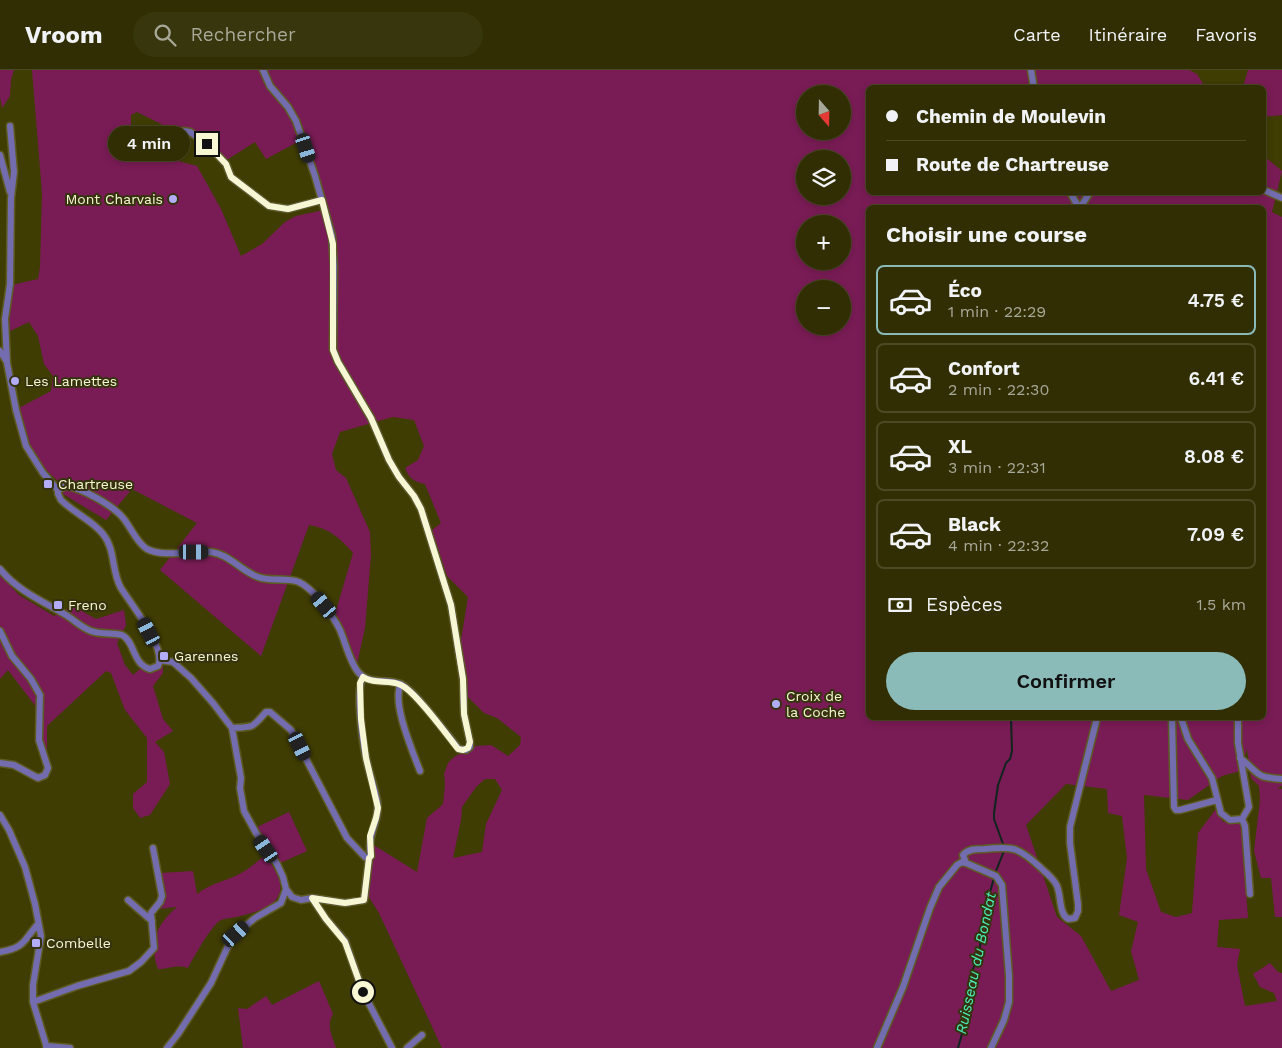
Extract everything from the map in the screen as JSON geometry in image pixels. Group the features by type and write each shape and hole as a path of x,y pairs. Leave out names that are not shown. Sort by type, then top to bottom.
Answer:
{"street":[{"path":"58,490 66,486 76,488 114,509 147,548 164,552 215,553 259,578 296,581 304,585 314,593 332,615 340,629 354,665 363,677 373,681 401,684 413,693 458,749 468,748 470,742 464,714 463,679 451,605 421,509 389,460 371,418 333,350 333,244 322,200 296,121 288,107 270,86 263,70"},
{"path":"1031,70 1034,85"},
{"path":"0,569 10,580 32,597 86,629 98,633 122,636 128,640 136,657 144,667 156,668 159,664 158,650 144,623 118,582 107,539 97,527 61,500 58,490 43,473 26,446 16,410 7,363 5,319 10,284 14,172 10,126"},
{"path":"183,132 190,132 207,144 226,164 231,177 269,206 288,209 322,200"},
{"path":"0,155 12,198"},
{"path":"1266,191 1282,198"},
{"path":"0,351 7,363"},
{"path":"0,631 12,656 31,679 38,691 41,702 39,740 48,765 48,771 45,775 38,778 14,765 0,763"},
{"path":"160,660 173,662 191,678 232,728 241,778 240,788 244,811 277,864 286,889 292,898 301,900 312,898 345,903 364,900 369,858 371,856 370,836 378,808 366,758 361,719 360,683 363,677"},
{"path":"401,684 398,690 401,716 420,770"},
{"path":"232,728 251,727 266,712 270,712 291,730 347,838 365,857 369,858"},
{"path":"966,863 963,855 971,850 1012,848 1022,852 1056,884 1065,918 1072,920 1075,918 1078,904 1070,843 1070,827 1096,720"},
{"path":"1172,720 1174,807 1176,810 1180,810 1217,800"},
{"path":"1182,720 1188,740 1212,778 1221,813 1224,817 1234,820 1242,819 1248,811 1249,799 1240,758 1238,720"},
{"path":"1240,758 1256,774 1266,778 1282,778"},
{"path":"0,815 9,830 24,867 32,891 40,931 40,945 33,985 33,1002 47,1047 70,1048"},
{"path":"1242,819 1245,826 1250,894"},
{"path":"33,1002 77,986 129,971 141,962 154,948 151,913 160,902 162,896 154,848"},
{"path":"877,1048 903,987 939,887 956,864 962,862 996,876 1002,885 1010,983 1009,1002 1004,1020 991,1048"},
{"path":"167,1048 211,983 229,944 236,934 255,918 281,903 286,889"},
{"path":"312,898 345,942 363,992 392,1048"},
{"path":"128,900 152,921"},
{"path":"0,952 14,949 23,944 38,924"},
{"path":"407,1048 422,1035"}],"shaded area":[{"path":"0,70 14,70 10,96 2,108 0,97"},
{"path":"32,70 259,70 260,72 265,70 1189,70 1197,74 1204,85 866,85 866,195 1266,195 1266,158 1282,171 1272,212 1282,217 1282,786 1277,788 1282,789 1282,917 1275,917 1271,878 1261,878 1254,851 1260,800 1259,786 1251,778 1247,749 1240,771 1222,776 1188,800 1144,795 1146,869 1161,912 1176,917 1192,913 1198,833 1216,809 1223,822 1241,823 1248,918 1219,920 1217,947 1240,949 1237,965 1245,1006 1277,1001 1274,993 1260,987 1253,974 1270,963 1278,972 1282,973 1282,1048 442,1048 379,913 367,894 372,844 417,872 427,818 443,804 444,774 448,763 454,757 476,746 491,745 508,756 520,745 521,737 497,718 484,713 468,697 460,646 468,597 447,576 432,530 441,523 425,484 412,479 405,468 418,460 424,446 414,420 393,417 340,432 332,454 336,470 346,478 370,532 371,555 365,628 357,664 335,614 353,553 334,534 309,525 261,656 160,570 197,523 132,489 106,520 63,494 62,484 52,476 32,451 19,408 51,391 53,376 44,364 38,336 29,322 8,332 12,285 38,279 42,193","holes":["137,112 175,131 184,130 225,161 255,142 266,159 305,138 328,209 296,216 285,222 262,244 241,256 221,209 197,166 140,151 131,151 131,115","485,779 495,779 502,790 486,824 482,852 453,858 462,807 476,787","1066,784 1107,789 1108,813 1122,816 1127,858 1119,915 1138,922 1131,951 1139,980 1111,991 1081,936 1057,917 1026,825"]},
{"path":"1248,70 1282,70 1282,115 1266,117 1266,85 1244,85"},
{"path":"0,575 19,595 54,616 73,606 96,619 124,610 126,625 117,643 125,665 133,675 141,668 152,672 163,666 163,673 153,686 163,719 173,731 155,742 164,752 170,784 150,815 140,818 133,808 133,794 147,782 147,738 125,710 111,673 106,671 47,726 47,754 43,741 43,721 37,708 8,670 0,679"},
{"path":"289,812 307,851 278,864 255,828"},
{"path":"266,855 280,883 278,897 261,910 238,917 223,919 217,923 203,941 188,968 158,969 154,950 156,934 164,920 177,907 158,909 160,873 193,871 197,894 208,887 243,872"},
{"path":"319,981 333,1014 330,1026 336,1048 243,1048 238,1008 247,1009 266,996 272,1005"}],"waterway":[{"name":"Ruisseau du Bondat","path":"1003,844 994,819 994,813 998,785 1012,751 1011,720"},
{"name":"Ruisseau du Bondat","path":"996,871 1004,851"},
{"name":"Ruisseau du Bondat","path":"958,1048 964,1027 971,975 980,949 982,920 994,878"}],"place":[{"name":"Mont Charvais","path":"173,199"},
{"name":"Les Lamettes","path":"15,381"},
{"name":"Chartreuse","path":"48,484"},
{"name":"Freno","path":"58,605"},
{"name":"Garennes","path":"164,656"},
{"name":"Croix de la Coche","path":"776,704"},
{"name":"Combelle","path":"36,943"}],"route":[{"path":"207,144 226,164 231,177 269,206 288,209 322,200 333,244 333,350 371,418 389,460 418,502 451,605 463,679 465,722 470,742 466,750 458,749 413,693 401,684 366,680 363,677 360,683 361,719 366,758 378,808 370,836 371,856 369,858 364,900 355,903 345,903 312,898 345,942 363,992"}]}
